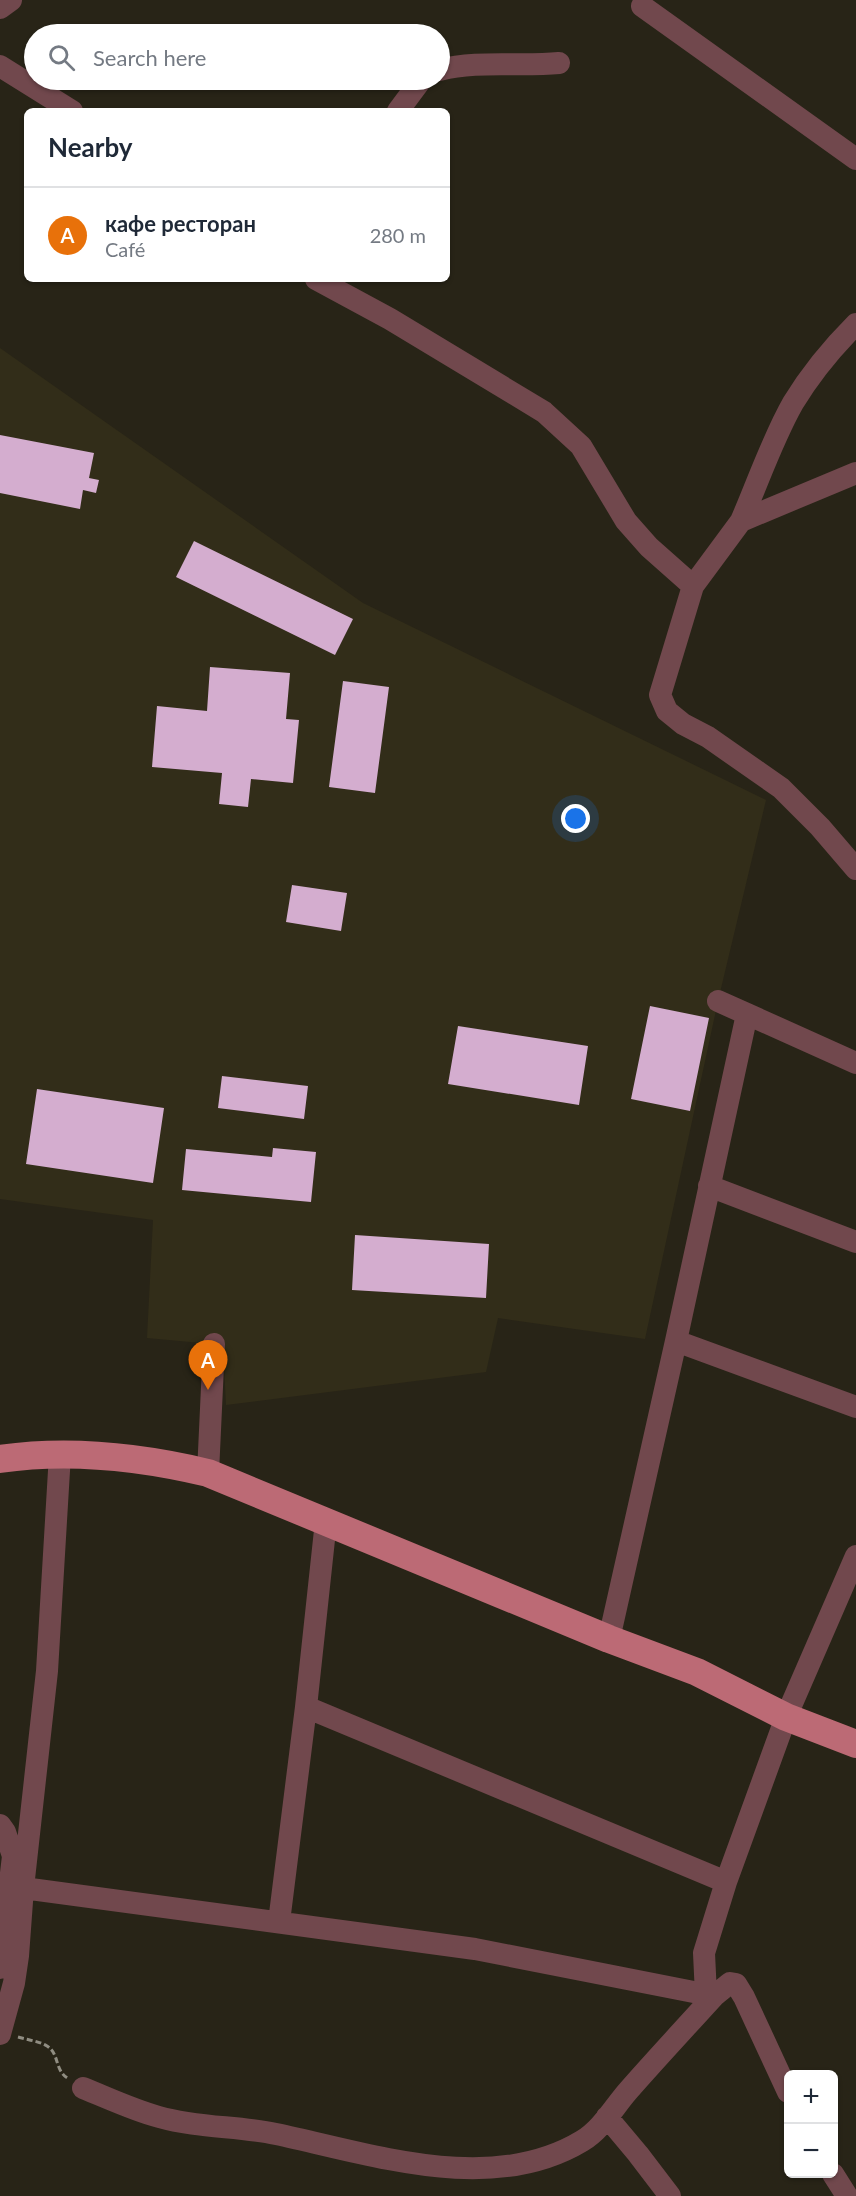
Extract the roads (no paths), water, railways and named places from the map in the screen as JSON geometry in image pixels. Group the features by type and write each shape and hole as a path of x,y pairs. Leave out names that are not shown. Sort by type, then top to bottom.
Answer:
{"main road":[{"path":"0,1459 60,1454 131,1458 172,1464 208,1473 609,1639 697,1672 786,1717 856,1744"}],"street":[{"path":"0,8 11,0"},
{"path":"642,6 856,159"},
{"path":"450,68 532,66 559,63"},
{"path":"0,66 24,81"},
{"path":"38,90 67,108"},
{"path":"400,108 414,90"},
{"path":"322,282 390,318 544,412 581,446 626,521 649,547 693,586"},
{"path":"856,324 843,337 794,402 741,521 693,586 660,695 667,711 683,724 708,737 781,788 820,827 856,869"},
{"path":"741,521 856,473"},
{"path":"718,1002 856,1063"},
{"path":"609,1639 747,1014"},
{"path":"710,1186 856,1242"},
{"path":"676,1341 856,1407"},
{"path":"208,1473 214,1344"},
{"path":"1,2034 15,1974 47,1671 60,1454"},
{"path":"279,1922 326,1521"},
{"path":"710,1996 704,1953 726,1882 786,1717 856,1556"},
{"path":"306,1707 726,1882"},
{"path":"0,1825 5,1832 13,1856 0,1968"},
{"path":"23,1888 475,1949 710,1996"},
{"path":"83,2088 160,2118 202,2126 275,2134 337,2150 447,2168 504,2166 539,2160 584,2140 607,2117 710,1996 730,1983 736,1984 739,1988 784,2082"},
{"path":"607,2117 670,2196"},
{"path":"836,2178 847,2196"}],"place":[{"name":"кафе ресторан","path":"208,1390"}]}
